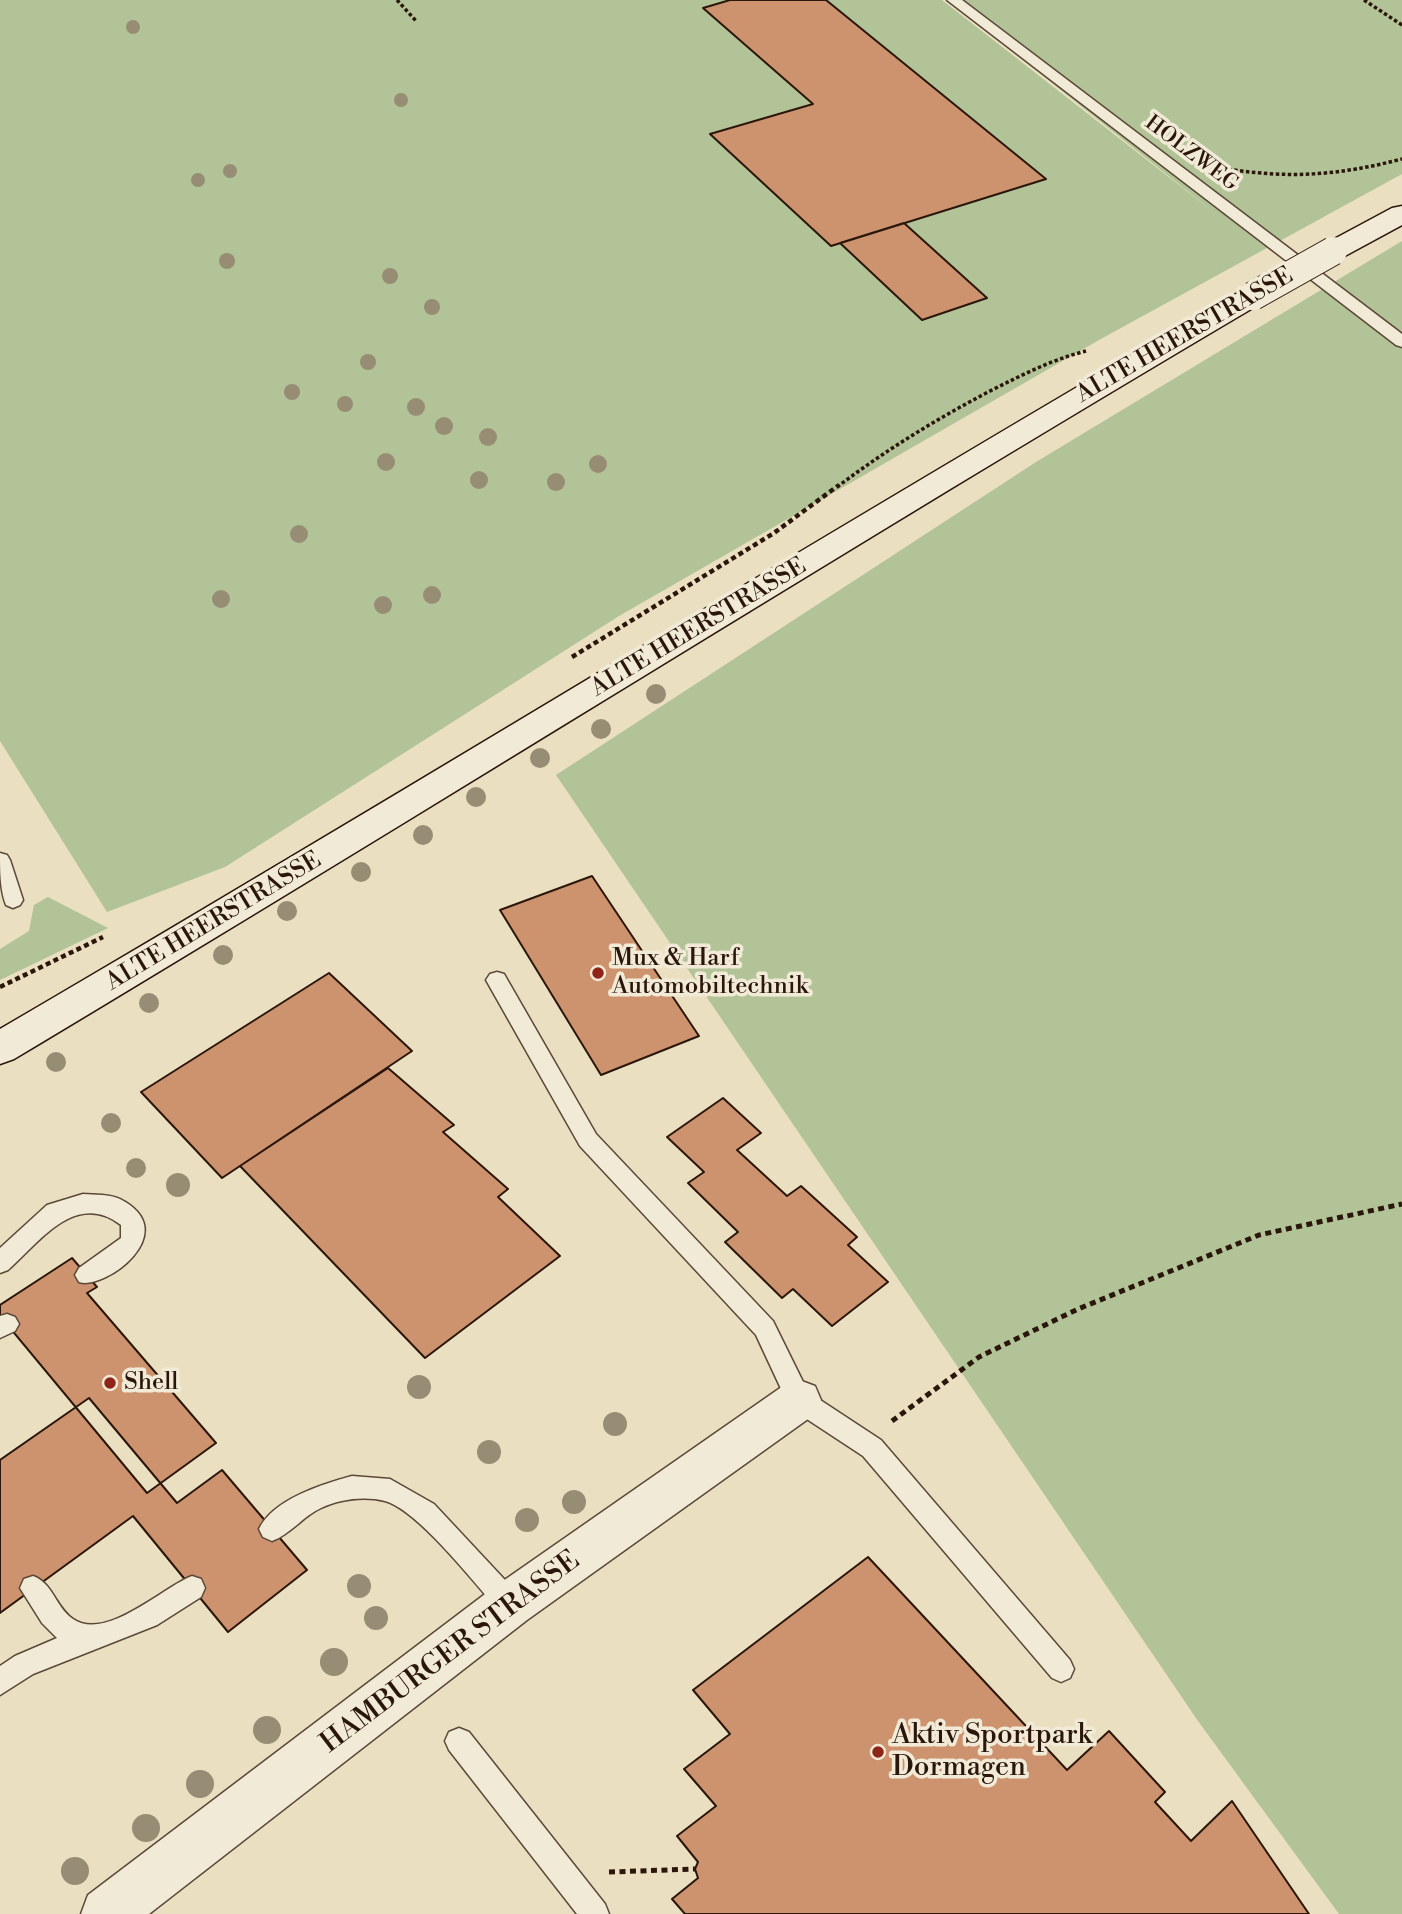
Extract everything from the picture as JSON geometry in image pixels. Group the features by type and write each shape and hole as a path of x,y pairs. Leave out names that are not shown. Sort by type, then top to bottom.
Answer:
{"street":[{"name":"ALTE HEERSTRASSE","path":"0,1048 241,908 976,458 1253,296 1402,214"},
{"name":"HAMBURGER STRASSE","path":"107,1914 510,1604 799,1399"}],"lane":[{"name":"HOLZWEG","path":"954,0 1402,342"},
{"path":"0,860 13,900"},
{"path":"497,980 588,1140 765,1328 799,1399 873,1448 1061,1669"},
{"path":"0,1263 55,1212 83,1203 113,1206 132,1222 133,1242 119,1255 87,1275"},
{"path":"272,1529 312,1499 352,1487 390,1490 425,1512 510,1604"},
{"path":"33,1588 64,1628 89,1638"},
{"path":"0,1682 24,1665 89,1638 126,1627 166,1607 192,1588"},
{"path":"459,1741 595,1914"}],"path":[{"path":"397,0 417,22"},
{"path":"1364,0 1402,25"},
{"path":"1179,171 1224,169 1304,177 1346,174 1402,159"},
{"path":"884,1426 979,1357 1078,1309 1259,1235 1402,1204"},
{"path":"578,1892 605,1872 695,1869"}],"green space":[{"path":"0,0 942,0 1220,217 948,0 1402,0 1402,174 1099,340 619,616 225,867 107,912 0,741"},
{"path":"1402,241 1402,1914 1339,1914 1198,1721 556,775 1036,462"},
{"path":"48,897 108,928 0,980 0,949 29,931 34,905"}],"building":[{"path":"730,0 826,0 1046,179 831,246 710,134 813,104 703,8"},
{"path":"904,223 987,298 922,320 840,243"},
{"name":"Mux & Harf Automobiltechnik","path":"592,876 699,1036 601,1075 500,910"},
{"path":"329,973 412,1051 222,1178 141,1092"},
{"path":"388,1068 454,1125 443,1132 508,1189 498,1197 560,1256 425,1358 240,1166"},
{"path":"723,1098 761,1133 737,1150 787,1196 801,1186 857,1237 848,1245 888,1282 832,1326 793,1289 782,1298 725,1242 738,1232 688,1183 704,1172 667,1137"},
{"name":"Shell","path":"72,1258 97,1287 87,1293 216,1443 147,1493 0,1316 0,1305"},
{"path":"89,1398 177,1503 222,1470 307,1570 228,1632 133,1516 0,1613 0,1460"},
{"name":"Aktiv Sportpark Dormagen","path":"868,1557 1067,1770 1109,1731 1165,1792 1155,1802 1191,1841 1232,1801 1309,1914 685,1914 672,1899 698,1878 695,1869 698,1862 677,1836 716,1806 684,1769 730,1734 693,1690"}],"place":[{"name":"Mux & Harf Automobiltechnik","path":"598,973"},
{"name":"Shell","path":"110,1383"},
{"name":"Aktiv Sportpark Dormagen","path":"878,1752"}]}
